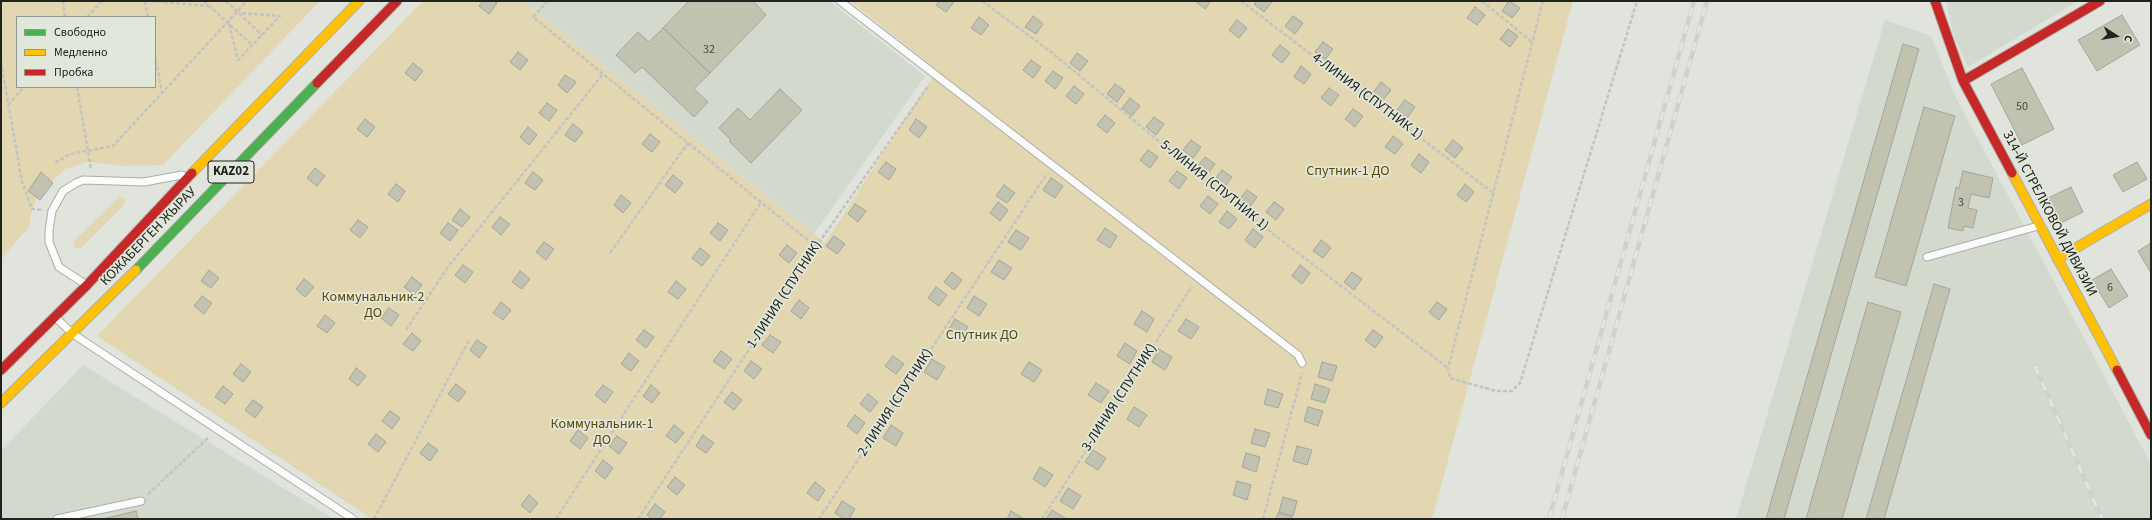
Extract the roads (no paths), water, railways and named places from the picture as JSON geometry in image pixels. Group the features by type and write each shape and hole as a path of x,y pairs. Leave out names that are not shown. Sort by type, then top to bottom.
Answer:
{"main road":[{"name":"КОЖАБЕРГЕН ЖЫРАУ","path":"1,370 56,318 87,286 131,236 359,1"},
{"name":"КОЖАБЕРГЕН ЖЫРАУ","path":"1,403 106,301 398,1"},
{"name":"314-Й СТРЕЛКОВОЙ ДИВИЗИИ","path":"1935,1 1963,81 2151,435"},
{"path":"1963,81 2100,1"},
{"path":"2057,259 2151,204"},
{"path":"87,286 106,301"}],"lane":[{"path":"840,1 1052,166 1298,354 1302,363"},
{"path":"87,286 65,272 56,260 49,242 52,211 59,197 69,187 83,180 144,182 192,173"},
{"path":"1927,257 2040,226"},
{"path":"56,318 73,334 353,519"},
{"path":"57,519 141,501"}],"railway":[{"path":"1549,519 1694,1"},
{"path":"1562,519 1707,1"},
{"path":"2035,366 2102,519"}],"park label":[{"name":"Спутник-1 ДО","path":"1348,172"},
{"name":"Коммунальник-2 ДО","path":"373,306"},
{"name":"Спутник ДО","path":"982,336"},
{"name":"Коммунальник-1 ДО","path":"602,434"}]}
